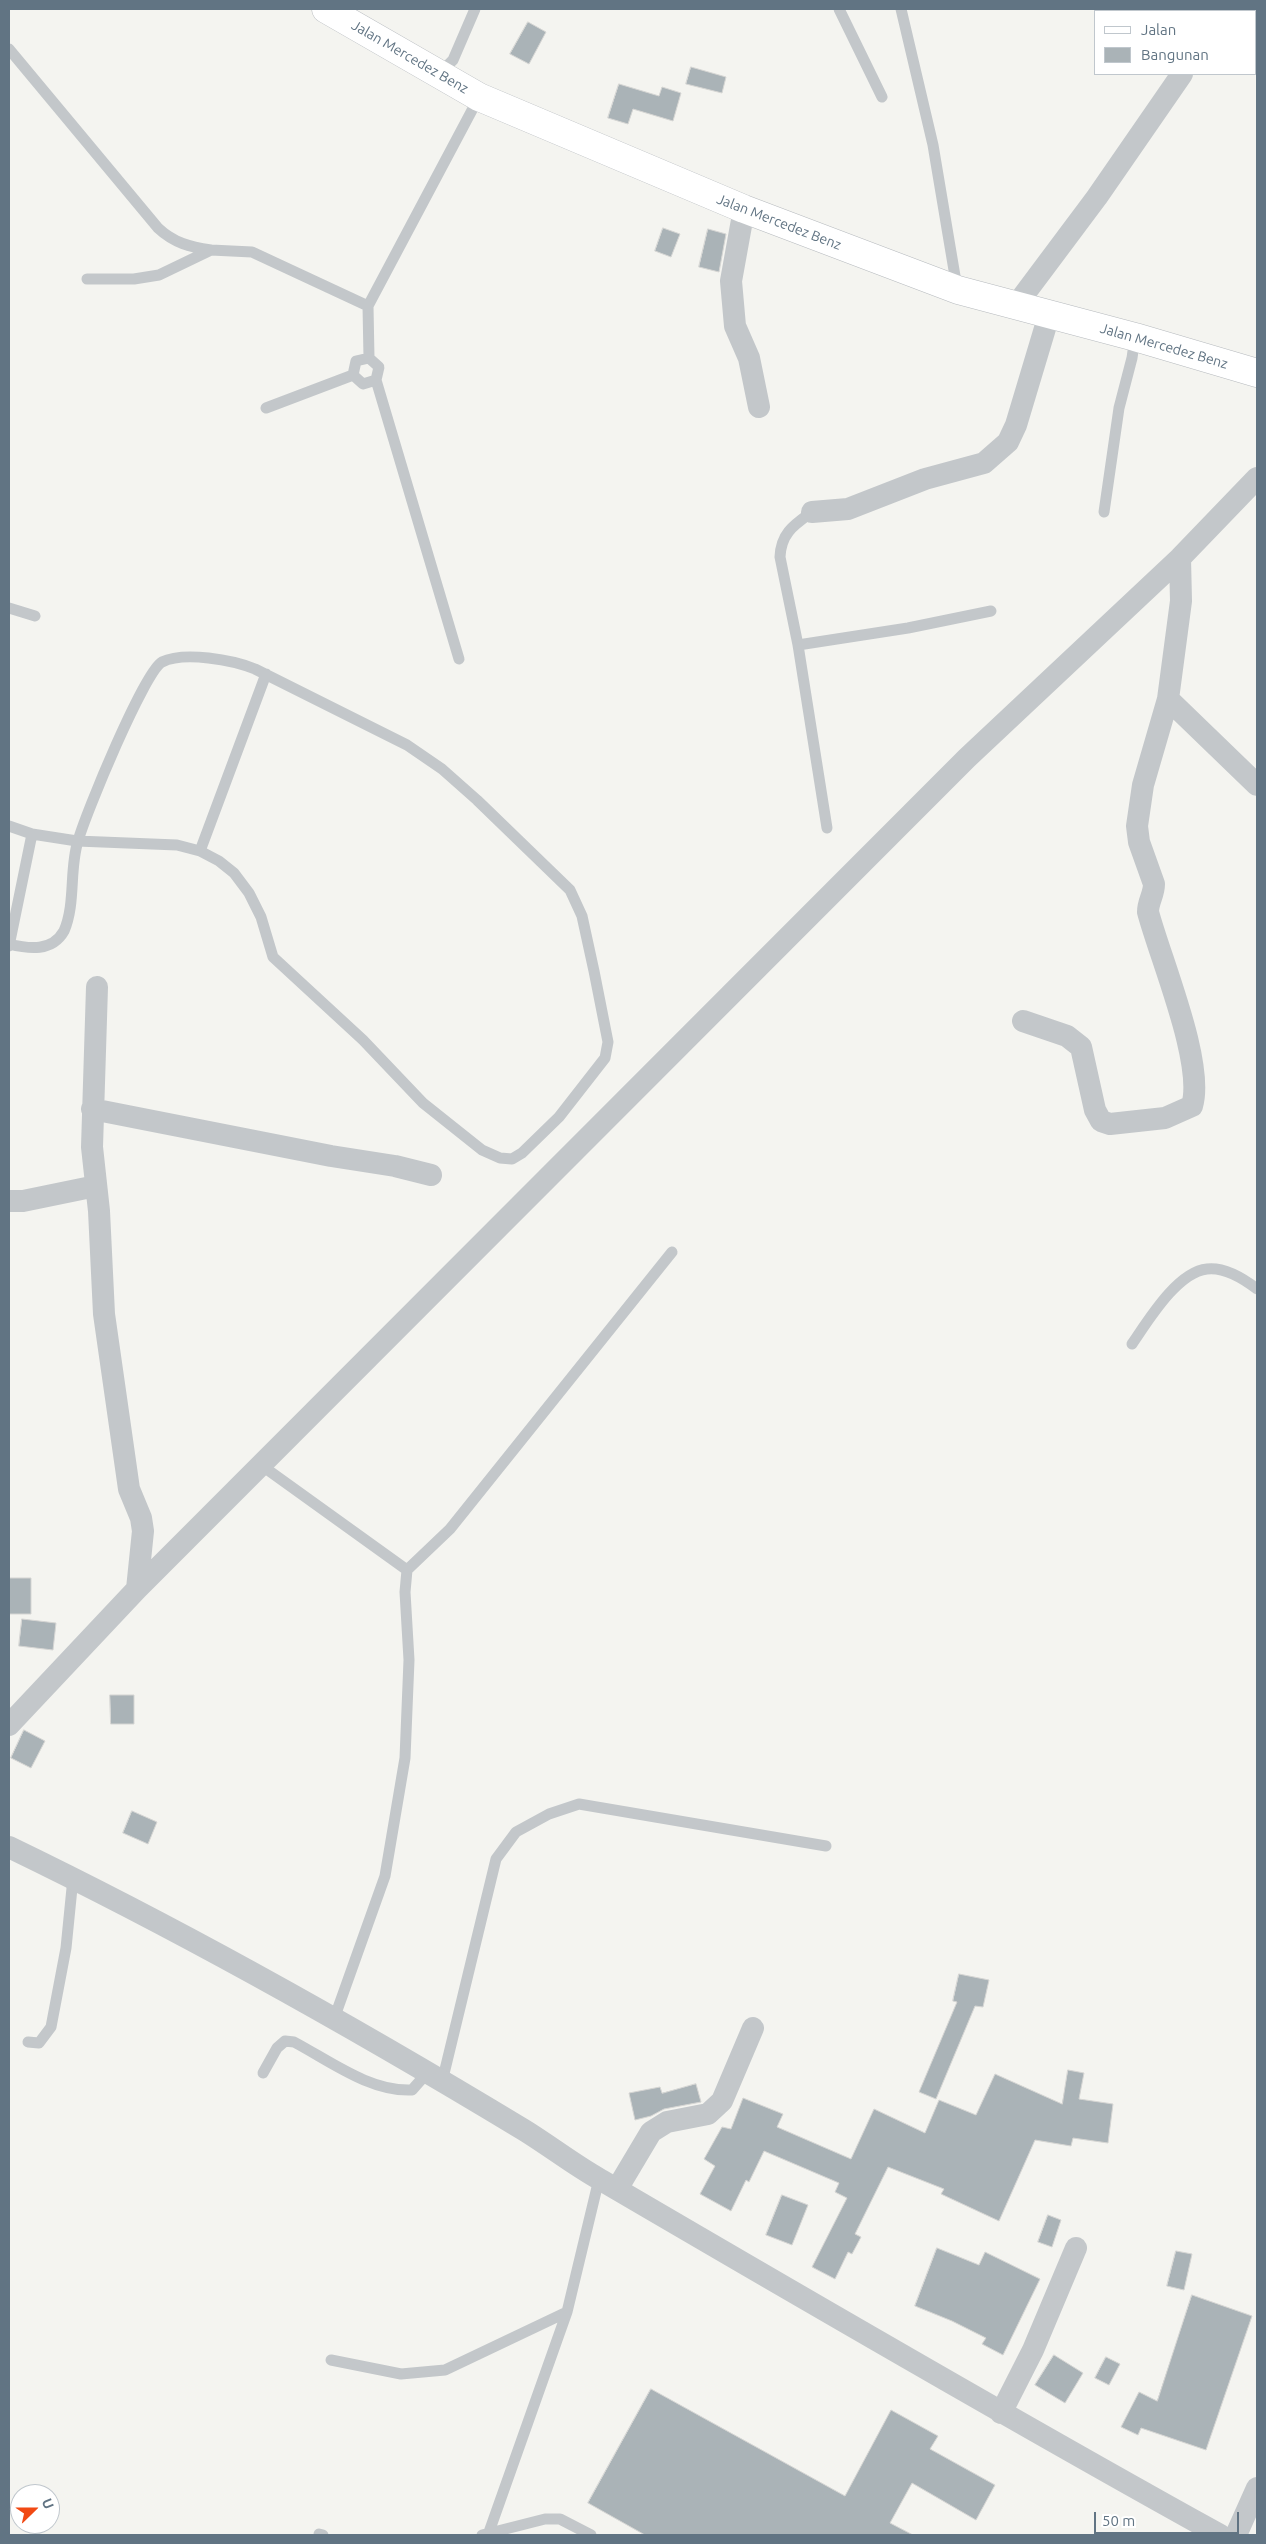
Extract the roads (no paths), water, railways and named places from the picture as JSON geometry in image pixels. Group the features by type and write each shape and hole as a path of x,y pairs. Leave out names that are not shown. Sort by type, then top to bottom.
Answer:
{"main road":[{"name":"Jalan Mercedez Benz","path":"326,9 479,97 744,209 958,290 1017,304 1049,315 1135,337 1257,373"}],"street":[{"path":"1017,304 1097,197 1181,75"},
{"path":"744,209 731,281 735,326 749,358 760,407"},
{"path":"812,512 848,509 904,487 984,463 996,454 1008,442 1016,425 1049,315"},
{"path":"9,1725 137,1589 262,1466 967,758 1180,558 1257,478"},
{"path":"1024,1021 1067,1036 1081,1047 1095,1110 1102,1121 1110,1124 1165,1118 1192,1106 1195,1087 1186,1034 1148,912 1154,884 1139,842 1137,826 1143,785 1168,699 1181,601 1180,558"},
{"path":"1168,699 1257,785"},
{"path":"97,987 92,1147 104,1314 129,1489 141,1518 143,1531 137,1589"},
{"path":"92,1109 431,1174"},
{"path":"9,1202 23,1201 96,1186"},
{"path":"9,1847 73,1878 334,2019 528,2132 608,2184 1002,2413 1220,2535"},
{"path":"608,2184 651,2132 667,2122 708,2114 722,2101 753,2028"},
{"path":"1002,2413 1033,2350 1076,2248"},
{"path":"1236,2535 1257,2488"}],"lane":[{"path":"439,74 453,60 475,9"},
{"path":"839,9 882,96"},
{"path":"901,9 933,145 958,290"},
{"path":"9,49 158,228 169,238 187,246 211,250 252,252 368,306"},
{"path":"459,659 376,380 379,367 369,358 368,306 459,138 479,97"},
{"path":"87,279 134,279 159,275 211,250"},
{"path":"1104,512 1119,408 1132,358 1135,337"},
{"path":"353,375 356,361 369,358"},
{"path":"353,375 363,384 376,380"},
{"path":"266,408 353,375"},
{"path":"812,512 789,529 781,543 780,557 798,644 827,828"},
{"path":"9,608 35,616"},
{"path":"798,644 908,628 991,611"},
{"path":"9,826 32,834 77,841 177,844 200,851 219,861 234,873 249,893 261,917 273,957 358,1035 423,1103 482,1150 500,1158 512,1159 522,1153 558,1117 605,1058 608,1042 594,971 582,916 570,890 477,800 442,769 407,744 244,664 207,658 182,658 162,662 150,674 136,700 77,841 68,919 62,936 52,944 40,948 9,945 32,834"},
{"path":"200,851 266,674"},
{"path":"334,2019 385,1876 405,1758 409,1660 405,1592 407,1570 450,1529 672,1252"},
{"path":"1132,1344 1163,1301 1196,1271 1209,1268 1220,1270 1257,1289"},
{"path":"262,1466 407,1570"},
{"path":"263,2073 277,2048 286,2041 294,2042 378,2086 397,2091 412,2090 435,2078 496,1859 516,1832 549,1814 579,1804 826,1846"},
{"path":"28,2042 40,2042 51,2027 66,1948 73,1878"},
{"path":"485,2534 567,2312 608,2184"},
{"path":"331,2360 401,2374 445,2370 567,2312"},
{"path":"485,2534 546,2519 560,2519 591,2535"}]}
